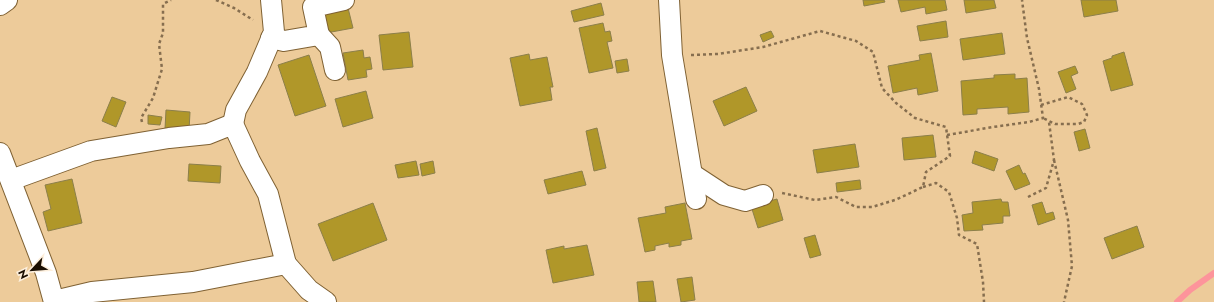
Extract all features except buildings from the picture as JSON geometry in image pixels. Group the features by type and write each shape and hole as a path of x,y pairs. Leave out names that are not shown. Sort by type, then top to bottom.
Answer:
{"street":[{"path":"0,5 6,0"},
{"path":"271,0 273,35 257,72 236,110 233,124 250,161 268,194 286,264 308,290 326,302"},
{"path":"335,70 330,47 319,35 313,7 344,0"},
{"path":"669,0 672,55 696,199"},
{"path":"273,35 284,41 319,35"},
{"path":"11,180 91,151 168,138 208,134 233,124"},
{"path":"0,153 46,273 54,302 92,292 193,282 286,264"},
{"path":"692,174 724,195 745,200 763,195"}],"path":[{"path":"146,142 141,118 153,98 162,69 159,44 163,33 163,4 171,0"},
{"path":"216,0 234,8 273,35"},
{"path":"1022,0 1027,38 1039,89 1043,118"},
{"path":"672,55 718,54 763,47 820,31 856,41 873,52 882,88 896,103 915,118 946,127 950,156 926,172 923,187"},
{"path":"947,135 1029,122 1043,118 1056,124 1078,124 1084,122 1087,115 1082,104 1068,97 1041,105"},
{"path":"1049,121 1054,160 1068,220 1072,266 1064,302"},
{"path":"1028,197 1046,188 1054,160"},
{"path":"763,195 784,193 815,200 836,197 856,207 872,207 895,200 923,187 936,183 949,192 957,218 959,236 978,244 984,302"}],"waterway":[{"path":"1177,302 1190,290 1214,273"}]}
